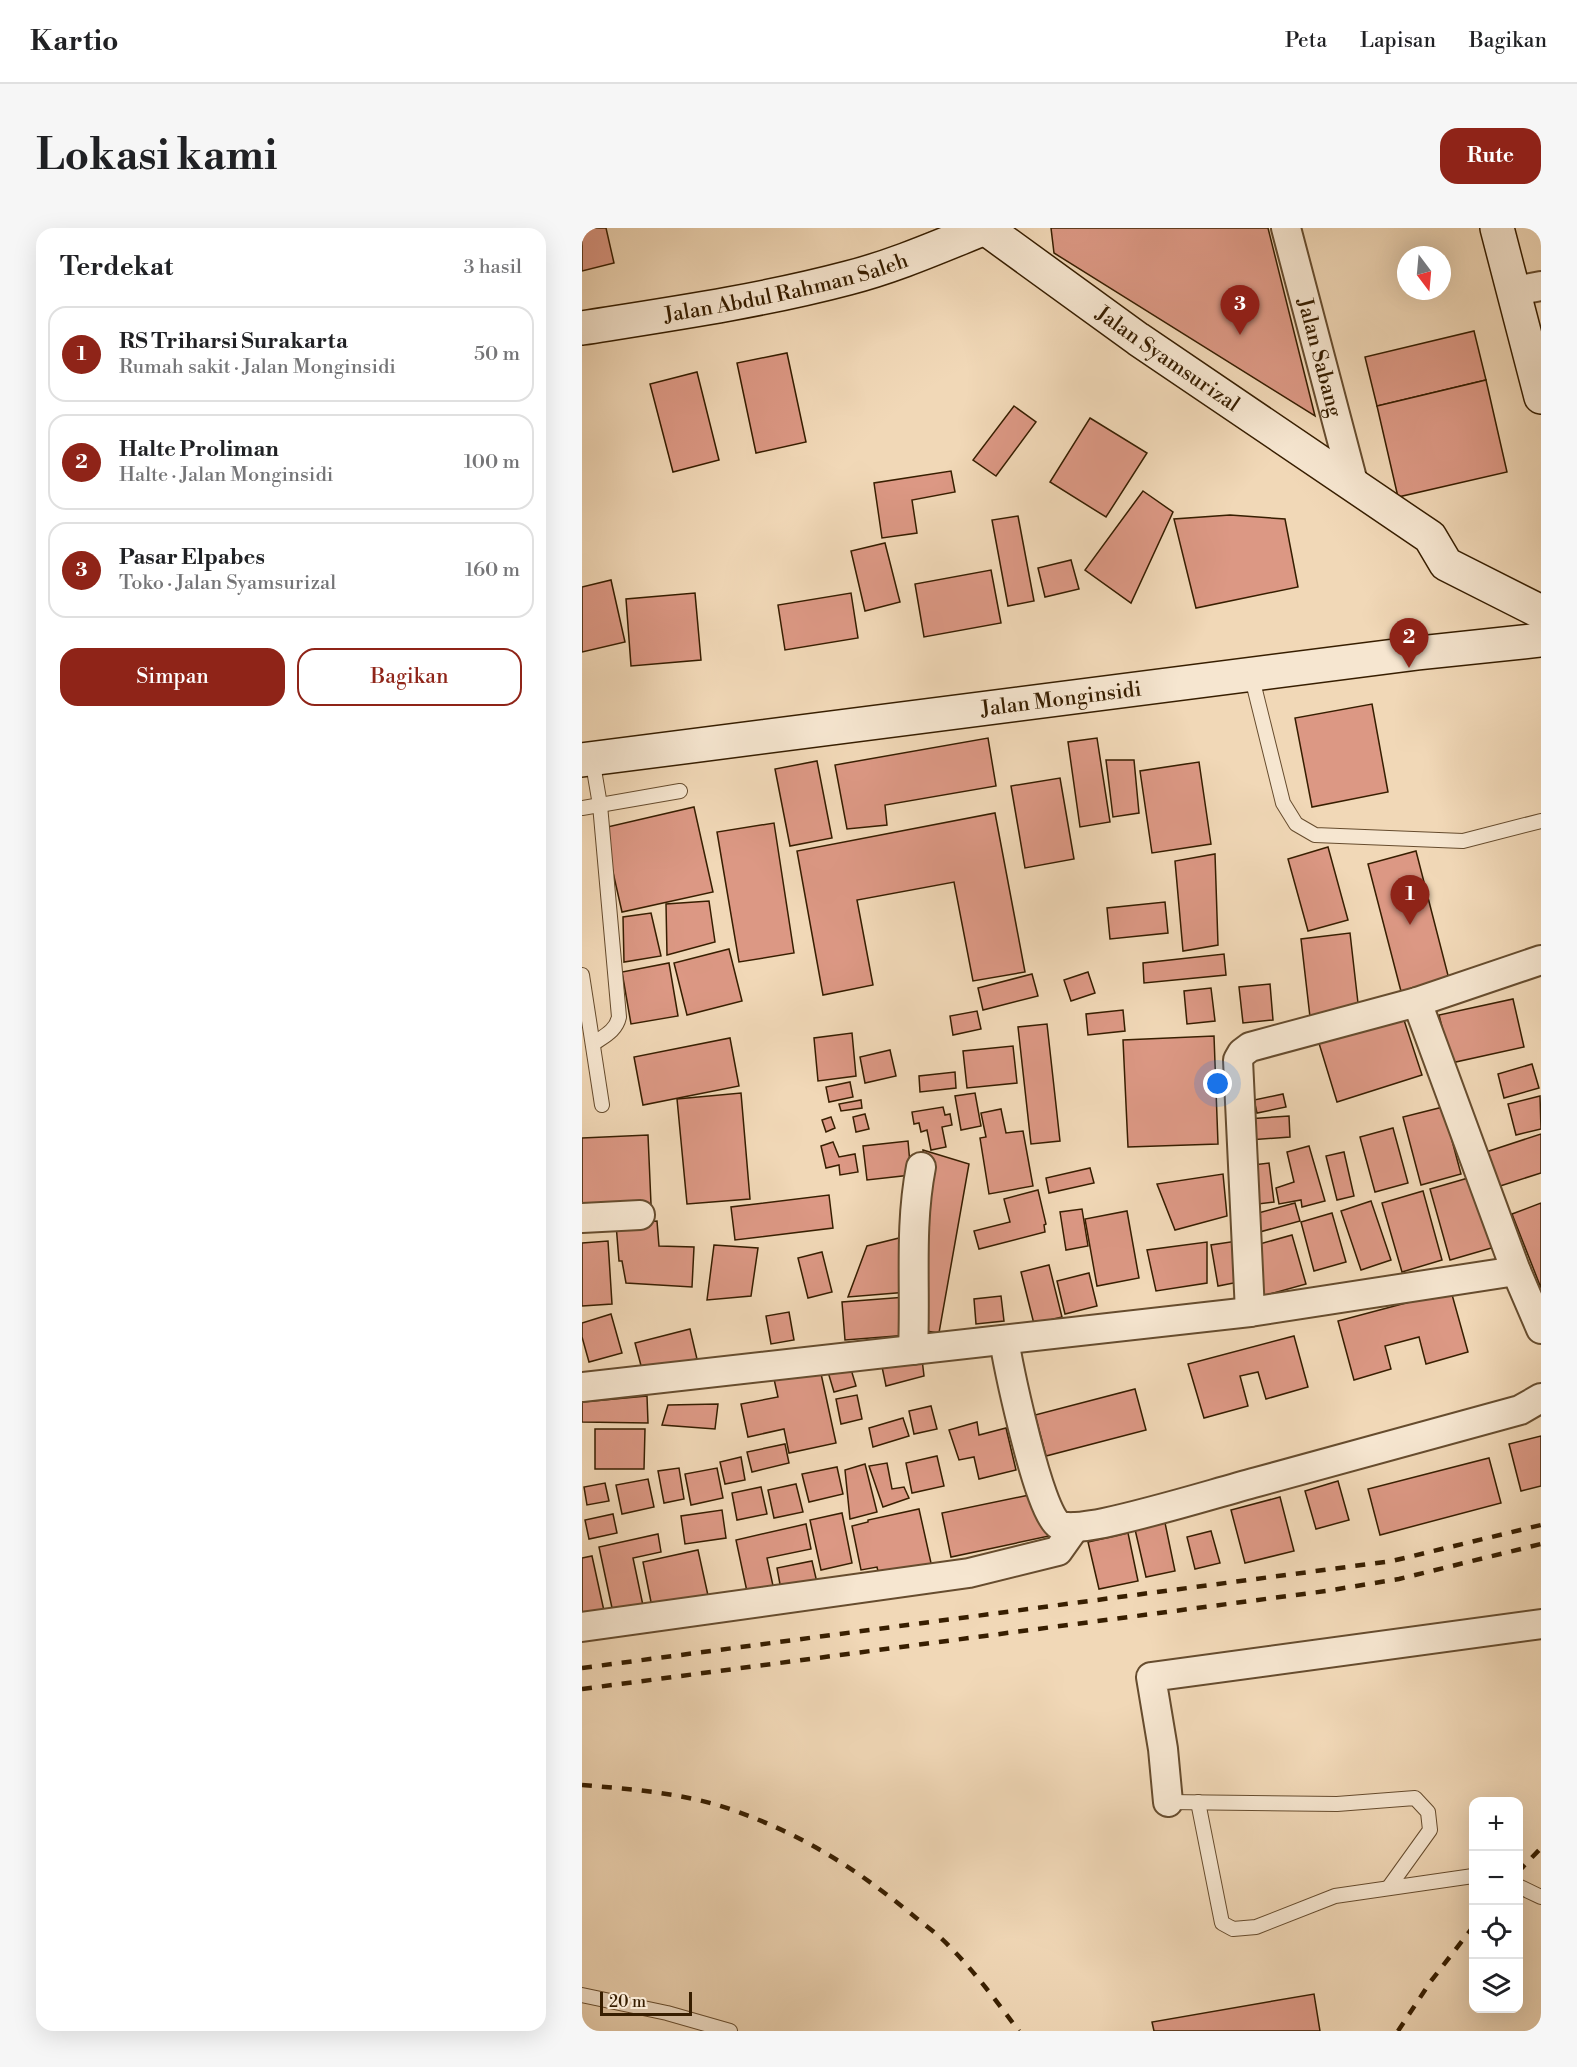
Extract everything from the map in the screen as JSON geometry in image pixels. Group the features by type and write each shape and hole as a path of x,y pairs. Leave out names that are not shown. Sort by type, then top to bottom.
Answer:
{"main road":[{"name":"Jalan Abdul Rahman Saleh","path":"582,328 772,295 849,278 906,260 985,228"},
{"name":"Jalan Syamsurizal","path":"985,228 1137,339 1430,537"},
{"path":"1497,228 1528,288 1541,397"},
{"path":"1430,537 1460,546 1541,591"},
{"path":"1430,537 1446,564 1541,612"},
{"name":"Jalan Monginsidi","path":"587,759 1251,674 1541,640"}],"street":[{"name":"Jalan Sabang","path":"1286,228 1354,486"},
{"path":"1250,1312 1238,1060 1242,1053 1250,1047 1417,1002 1541,960"},
{"path":"1417,1002 1516,1271 1541,1329"},
{"path":"913,1350 915,1314 913,1221 921,1167"},
{"path":"582,1218 640,1215"},
{"path":"582,1387 1250,1312 1516,1271"},
{"path":"1004,1340 1041,1493 1050,1516 1056,1524 1062,1527 1102,1524 1141,1514 1520,1410 1541,1398"},
{"path":"582,1627 969,1573 1058,1551 1075,1527"},
{"path":"1168,1802 1163,1749 1151,1677 1541,1624"}],"lane":[{"path":"1251,674 1283,803 1296,824 1315,835 1463,841 1541,820"},
{"path":"587,759 600,805 619,1017 618,1025 612,1032 593,1044"},
{"path":"582,808 680,791"},
{"path":"582,975 602,1105"},
{"path":"1168,1802 1337,1804 1415,1798 1428,1812 1430,1830 1389,1887"},
{"path":"1198,1802 1222,1923 1233,1929 1256,1927 1335,1896 1469,1877"},
{"path":"1523,1888 1541,1897"},
{"path":"582,1995 667,2013 730,2031"}],"building":[{"path":"582,228 606,228 614,263 582,271"},
{"path":"1051,228 1268,228 1315,416 1054,253"},
{"path":"1474,331 1486,380 1377,406 1365,357"},
{"path":"787,353 806,442 756,453 737,363"},
{"path":"697,372 719,460 673,472 650,384"},
{"path":"1486,380 1507,472 1398,497 1377,406"},
{"path":"1014,406 1036,422 996,476 973,460"},
{"path":"1090,418 1147,453 1106,517 1050,482"},
{"path":"951,471 955,492 912,500 917,533 882,538 874,483"},
{"path":"1143,491 1173,512 1131,603 1085,570"},
{"path":"1230,515 1285,519 1298,587 1196,608 1174,519"},
{"path":"1018,516 1034,601 1008,606 992,520"},
{"path":"885,543 900,602 865,611 851,551"},
{"path":"1071,560 1079,589 1045,597 1038,568"},
{"path":"991,570 1001,623 924,637 915,584"},
{"path":"611,580 625,642 582,652 582,587"},
{"path":"695,593 701,660 631,666 626,599"},
{"path":"851,593 858,638 785,650 778,605"},
{"path":"1372,704 1388,792 1312,807 1295,718"},
{"path":"988,738 996,786 885,805 887,825 847,829 835,765"},
{"path":"1097,738 1110,822 1080,827 1068,742"},
{"path":"1106,760 1134,760 1139,813 1113,817"},
{"path":"817,761 832,838 790,846 775,769"},
{"path":"1199,762 1211,844 1152,853 1140,771"},
{"path":"1060,778 1074,859 1025,868 1011,786"},
{"path":"694,807 713,892 622,912 603,828"},
{"path":"995,813 1025,972 973,981 954,882 857,900 873,985 823,995 797,851"},
{"path":"774,823 794,953 739,962 717,832"},
{"path":"1328,847 1348,920 1308,931 1288,859"},
{"path":"1416,851 1451,987 1403,999 1368,864"},
{"path":"1215,854 1218,945 1183,951 1175,861"},
{"path":"709,901 715,942 667,955 666,904"},
{"path":"1165,902 1168,933 1110,939 1107,908"},
{"path":"651,913 661,956 624,962 623,917"},
{"path":"1350,933 1359,1012 1310,1017 1301,939"},
{"path":"729,949 742,1001 687,1015 674,963"},
{"path":"1224,954 1226,975 1144,983 1143,963"},
{"path":"669,963 678,1016 631,1024 622,972"},
{"path":"1088,972 1095,993 1071,1001 1064,980"},
{"path":"1032,974 1038,996 983,1010 978,988"},
{"path":"1270,984 1273,1020 1243,1023 1239,987"},
{"path":"1211,988 1215,1021 1187,1024 1184,991"},
{"path":"1513,999 1524,1047 1451,1063 1439,1015"},
{"path":"1123,1010 1125,1031 1088,1035 1086,1014"},
{"path":"977,1011 981,1029 953,1035 950,1016"},
{"path":"1402,1014 1422,1075 1337,1102 1318,1040"},
{"path":"1047,1024 1060,1141 1031,1144 1018,1027"},
{"path":"852,1033 856,1076 818,1081 814,1038"},
{"path":"1214,1036 1218,1144 1128,1147 1123,1040"},
{"path":"730,1038 739,1086 643,1105 634,1057"},
{"path":"1013,1046 1017,1083 967,1088 963,1051"},
{"path":"890,1050 896,1076 865,1083 860,1057"},
{"path":"1532,1064 1539,1088 1504,1098 1498,1074"},
{"path":"955,1072 956,1088 920,1092 919,1076"},
{"path":"850,1082 853,1097 829,1102 826,1087"},
{"path":"741,1093 750,1199 687,1204 677,1099"},
{"path":"975,1093 981,1126 961,1130 955,1096"},
{"path":"1283,1094 1286,1107 1257,1113 1254,1100"},
{"path":"1540,1096 1541,1129 1516,1135 1508,1104"},
{"path":"861,1100 862,1108 841,1111 839,1104"},
{"path":"943,1107 945,1115 950,1114 952,1125 942,1127 946,1147 931,1150 927,1130 921,1132 919,1123 914,1124 912,1112"},
{"path":"1443,1107 1461,1174 1421,1185 1403,1117"},
{"path":"1001,1109 1006,1133 1023,1131 1033,1186 989,1194 980,1138 986,1137 981,1113"},
{"path":"865,1114 869,1129 856,1132 853,1117"},
{"path":"1289,1116 1290,1137 1249,1140 1247,1119"},
{"path":"831,1117 835,1128 826,1132 822,1120"},
{"path":"1393,1128 1408,1183 1375,1192 1360,1137"},
{"path":"1541,1134 1541,1173 1497,1187 1486,1152"},
{"path":"648,1135 651,1204 582,1207 582,1138"},
{"path":"908,1141 911,1175 867,1180 863,1146"},
{"path":"833,1142 839,1157 855,1154 858,1172 840,1175 839,1165 826,1168 821,1146"},
{"path":"1309,1146 1325,1201 1302,1207 1301,1200 1279,1204 1276,1188 1294,1182 1287,1152"},
{"path":"923,1150 969,1164 939,1333 926,1331"},
{"path":"1344,1152 1354,1196 1337,1200 1326,1156"},
{"path":"1269,1163 1274,1202 1250,1205 1245,1166"},
{"path":"1090,1168 1094,1183 1049,1193 1046,1178"},
{"path":"1223,1174 1227,1216 1175,1230 1157,1184"},
{"path":"1475,1176 1495,1247 1450,1260 1430,1189"},
{"path":"1038,1190 1046,1224 1044,1225 1045,1232 979,1249 974,1231 1010,1222 1004,1199"},
{"path":"1423,1191 1442,1260 1402,1272 1382,1203"},
{"path":"829,1195 833,1228 735,1240 731,1207"},
{"path":"1371,1201 1391,1260 1361,1270 1341,1211"},
{"path":"1295,1203 1300,1221 1256,1233 1251,1215"},
{"path":"1541,1203 1541,1288 1512,1214"},
{"path":"1082,1209 1088,1246 1066,1250 1060,1212"},
{"path":"1127,1211 1139,1278 1097,1286 1085,1219"},
{"path":"1332,1213 1346,1262 1314,1271 1301,1222"},
{"path":"657,1221 659,1246 694,1247 692,1287 626,1283 622,1261 619,1261 616,1224"},
{"path":"1292,1235 1306,1284 1263,1296 1249,1247"},
{"path":"907,1236 908,1292 848,1297 867,1246"},
{"path":"608,1241 612,1304 582,1306 582,1243"},
{"path":"1237,1241 1244,1281 1218,1286 1211,1245"},
{"path":"1207,1242 1207,1283 1156,1291 1147,1250"},
{"path":"714,1245 758,1248 751,1296 707,1300"},
{"path":"822,1252 832,1292 808,1298 798,1258"},
{"path":"1049,1265 1062,1317 1034,1324 1021,1272"},
{"path":"1089,1273 1097,1306 1065,1314 1057,1281"},
{"path":"1451,1291 1468,1352 1426,1364 1419,1337 1385,1346 1391,1369 1354,1380 1338,1321"},
{"path":"1001,1296 1004,1321 976,1324 974,1299"},
{"path":"906,1297 909,1335 845,1340 842,1302"},
{"path":"789,1312 794,1340 771,1344 766,1316"},
{"path":"611,1314 622,1353 589,1362 582,1337 582,1323"},
{"path":"690,1329 697,1359 643,1373 635,1343"},
{"path":"1294,1336 1308,1387 1266,1399 1258,1372 1240,1376 1248,1406 1204,1418 1188,1364"},
{"path":"922,1359 924,1376 886,1386 881,1362"},
{"path":"850,1366 856,1386 834,1392 828,1372"},
{"path":"820,1369 836,1443 789,1453 784,1429 748,1437 741,1404 778,1397 774,1379"},
{"path":"1135,1389 1146,1430 1046,1456 1035,1415"},
{"path":"857,1395 862,1419 841,1424 836,1399"},
{"path":"647,1396 648,1423 582,1422 582,1402"},
{"path":"718,1404 715,1429 662,1425 668,1405"},
{"path":"931,1406 937,1429 914,1434 909,1411"},
{"path":"903,1418 909,1436 873,1447 869,1428"},
{"path":"977,1422 979,1435 1006,1428 1016,1470 979,1479 974,1457 959,1460 949,1430"},
{"path":"595,1429 645,1429 644,1469 595,1469"},
{"path":"1541,1436 1541,1486 1521,1491 1509,1444"},
{"path":"785,1444 789,1463 752,1472 747,1452"},
{"path":"937,1456 944,1486 912,1493 906,1463"},
{"path":"741,1457 745,1480 725,1484 720,1462"},
{"path":"1489,1458 1501,1503 1380,1535 1368,1489"},
{"path":"887,1463 892,1489 904,1487 909,1498 883,1507 869,1466"},
{"path":"865,1464 877,1512 850,1519 845,1470"},
{"path":"837,1467 843,1494 809,1502 802,1474"},
{"path":"679,1468 684,1499 664,1503 658,1471"},
{"path":"717,1468 723,1498 691,1505 685,1474"},
{"path":"648,1479 654,1507 622,1514 616,1485"},
{"path":"1338,1481 1349,1520 1316,1529 1305,1491"},
{"path":"605,1483 609,1501 587,1505 584,1487"},
{"path":"796,1484 803,1512 774,1518 768,1490"},
{"path":"761,1487 767,1514 737,1520 732,1493"},
{"path":"1039,1493 1049,1536 951,1557 942,1513"},
{"path":"1280,1497 1294,1551 1245,1563 1231,1510"},
{"path":"919,1509 933,1572 881,1583 877,1567 861,1570 852,1526 868,1522 868,1520"},
{"path":"722,1510 726,1538 685,1544 681,1516"},
{"path":"842,1513 852,1563 821,1570 810,1520"},
{"path":"613,1514 617,1533 589,1539 585,1520"},
{"path":"1164,1518 1175,1571 1146,1577 1134,1525"},
{"path":"806,1524 811,1549 767,1558 775,1595 749,1601 736,1540"},
{"path":"1211,1531 1220,1563 1195,1569 1187,1537"},
{"path":"1128,1533 1138,1581 1099,1589 1088,1542"},
{"path":"658,1534 661,1552 633,1558 645,1615 615,1622 599,1547"},
{"path":"698,1550 709,1600 653,1612 643,1562"},
{"path":"592,1556 606,1620 582,1624 582,1558"},
{"path":"812,1561 818,1587 782,1595 777,1568"},
{"path":"1314,1994 1320,2031 1154,2031 1152,2022"}],"railway":[{"path":"582,1668 1392,1561 1541,1525"},
{"path":"582,1689 1326,1591 1399,1579 1541,1544"},
{"path":"582,1785 657,1792 730,1809 781,1830 828,1854 872,1883 941,1938 977,1977 1019,2031"},
{"path":"1523,1867 1541,1848"},
{"path":"1398,2031 1431,1981 1469,1932"}],"place":[{"name":"Pasar Elpabes","path":"1240,335"},
{"name":"Halte Proliman","path":"1409,668"},
{"name":"RS Triharsi Surakarta","path":"1410,925"}]}
